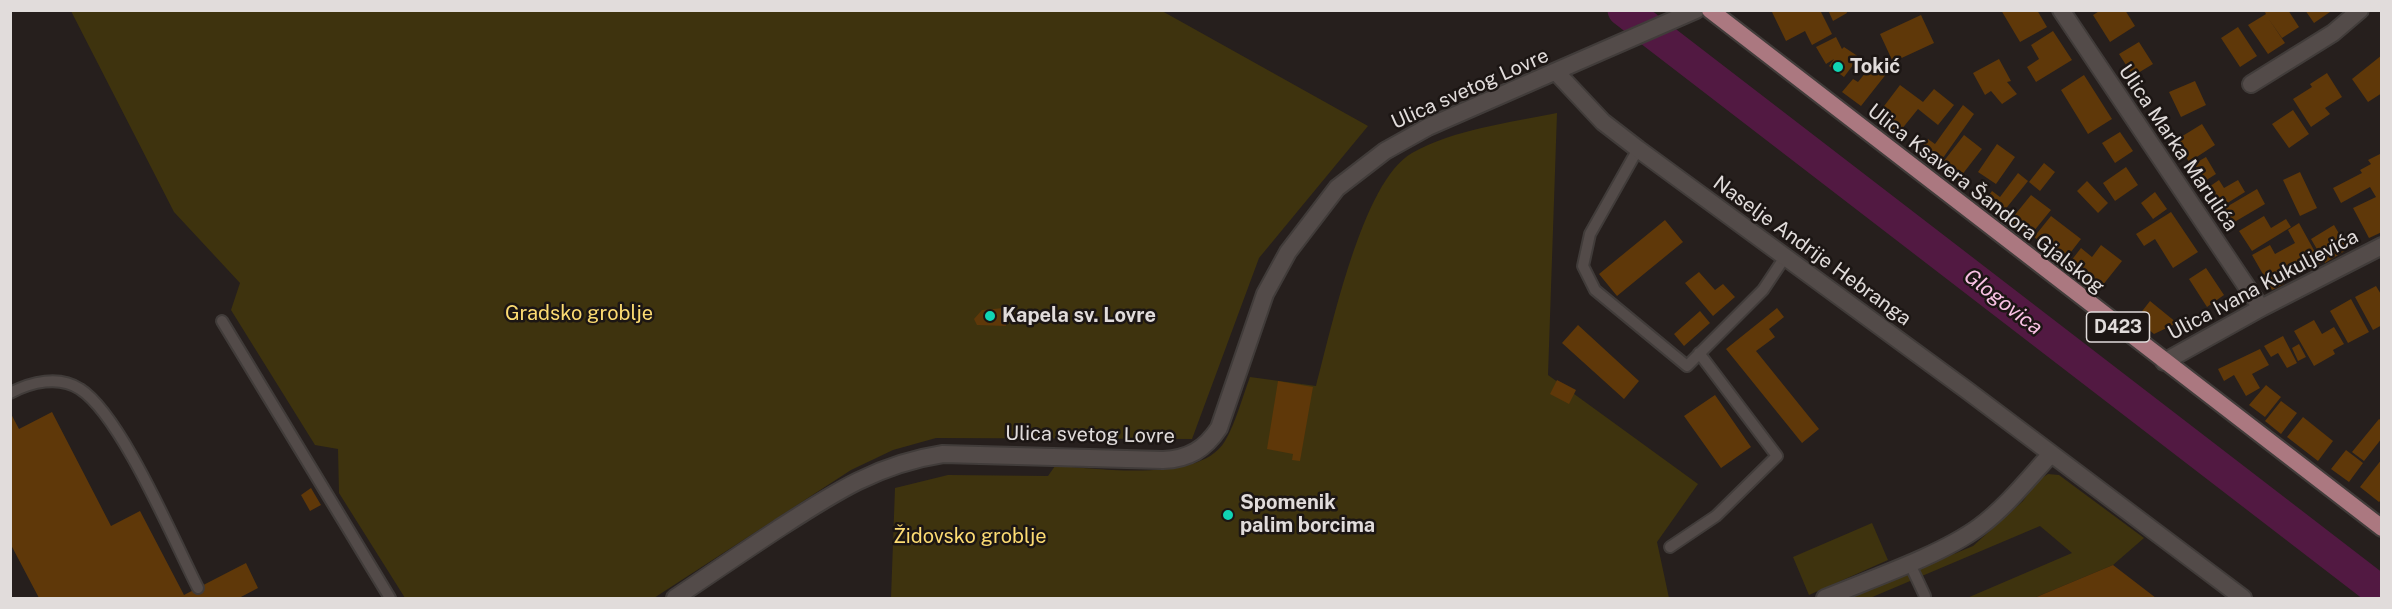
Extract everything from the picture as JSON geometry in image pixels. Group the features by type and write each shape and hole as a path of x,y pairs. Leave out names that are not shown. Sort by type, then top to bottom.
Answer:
{"main road":[{"name":"Ulica Ksavera Šandora Gjalskog","path":"1710,10 2382,528"}],"street":[{"name":"Ulica Marka Marulića","path":"2061,10 2261,308"},
{"path":"2251,84 2333,33 2360,10"},
{"name":"Ulica svetog Lovre","path":"675,598 838,490 882,468 911,458 943,454 1163,460 1181,459 1198,451 1210,442 1219,428 1265,294 1288,252 1336,188 1385,151 1428,127 1557,73 1688,14"},
{"name":"Naselje Andrije Hebranga","path":"1557,73 1603,122 1638,149 2243,598"},
{"name":"Ulica Ivana Kukuljevića","path":"2164,362 2261,308 2382,246"},
{"path":"1825,598 1957,541 1995,514 2050,454"}],"lane":[{"path":"1638,149 1590,234 1584,266 1595,290 1687,366 1763,290 1785,257"},
{"path":"222,321 390,598"},
{"path":"1670,547 1716,516 1777,456 1699,353"},
{"path":"10,393 24,386 46,381 79,387 96,403 125,445 198,588"},
{"path":"1909,562 1925,596"}],"green space":[{"name":"Gradsko groblje","path":"71,11 1162,11 1368,126 1259,258 1192,439 936,438 893,450 851,470 654,598 405,598 339,493 338,449 315,445 231,310 240,283 174,212"},
{"name":"Židovsko groblje","path":"1557,113 1548,375 1698,484 1657,542 1669,598 891,598 895,488 948,475 1048,476 1055,466 1121,470 1172,468 1194,463 1212,455 1229,434 1250,377 1316,386 1351,259 1378,193 1394,169 1412,153 1446,138 1464,132"},
{"path":"2048,474 2059,475 2144,538 2113,565 2034,598 1967,598 2072,553 2040,526 1870,598 1849,598 1973,546 2023,501 2037,481"},
{"path":"1872,523 1888,560 1809,595 1793,557"}],"building":[{"path":"1776,10 1820,10 1832,34 1812,45 1805,31 1786,41 1772,12"},
{"path":"1828,10 1846,10 1847,13 1833,21"},
{"path":"2001,10 2037,10 2047,27 2020,42"},
{"path":"2101,10 2125,10 2135,26 2110,42 2093,15"},
{"path":"2264,10 2288,10 2299,27 2282,38 2268,18 2285,43 2268,54 2248,25 2266,14"},
{"path":"2305,10 2329,10 2330,12 2314,23"},
{"path":"1921,15 1934,43 1893,62 1880,34"},
{"path":"2238,27 2257,56 2240,67 2221,38"},
{"path":"2053,31 2072,60 2036,82 2027,67 2039,59 2031,45"},
{"path":"1836,37 1842,49 1844,47 1859,57 1844,77 1829,66 1834,59 1826,64 1816,47"},
{"path":"2139,42 2153,64 2133,76 2119,54"},
{"path":"2382,55 2382,93 2368,102 2352,79"},
{"path":"1999,59 2011,81 2007,82 2017,94 2002,104 1991,91 1985,95 1973,73"},
{"path":"1874,62 1887,73 1861,106 1842,92 1853,79 1858,82"},
{"path":"2327,73 2342,97 2325,108 2330,114 2311,127 2293,99 2312,87 2310,84"},
{"path":"2084,75 2112,119 2088,134 2061,90"},
{"path":"2195,81 2206,105 2181,117 2169,92"},
{"path":"1900,85 1923,102 1934,89 1954,105 1938,125 1918,109 1897,135 1875,118"},
{"path":"1963,105 1974,114 1938,165 1919,151 1928,139 1935,144"},
{"path":"2293,110 2309,134 2289,148 2272,124"},
{"path":"2202,124 2215,145 2189,162 2176,140"},
{"path":"2120,132 2133,151 2115,163 2102,143"},
{"path":"1964,135 1982,149 1958,180 1940,166"},
{"path":"1997,144 2015,157 1996,184 1978,172"},
{"path":"2382,153 2382,232 2369,238 2353,208 2376,197 2370,187 2341,203 2333,188 2362,173 2360,170 2371,164 2368,160"},
{"path":"2206,157 2216,174 2205,181 2194,164"},
{"path":"2044,163 2055,172 2040,191 2029,182"},
{"path":"2126,167 2138,185 2115,201 2103,183"},
{"path":"2300,172 2317,208 2300,216 2283,180"},
{"path":"2018,173 2028,181 2000,216 1983,203 1992,191 2000,197"},
{"path":"2219,180 2224,188 2238,180 2245,192 2221,207 2209,187"},
{"path":"2087,181 2108,203 2098,213 2077,191"},
{"path":"2257,189 2265,204 2231,224 2223,209"},
{"path":"2155,192 2167,209 2153,219 2141,203"},
{"path":"2031,195 2051,210 2029,237 2009,222"},
{"path":"2171,212 2198,252 2173,268 2155,239 2144,246 2136,234"},
{"path":"2051,216 2081,239 2064,261 2034,237"},
{"path":"2264,216 2271,228 2286,219 2291,227 2252,251 2239,231"},
{"path":"1665,220 1683,242 1617,296 1599,274"},
{"path":"2299,223 2321,263 2310,270 2308,266 2282,281 2284,284 2272,290 2252,255 2270,245 2275,254 2295,243 2288,230"},
{"path":"2334,225 2348,249 2325,263 2311,239"},
{"path":"2101,245 2122,261 2098,291 2067,266 2081,248 2092,257"},
{"path":"2206,268 2224,295 2207,307 2189,279"},
{"path":"1699,272 1715,290 1723,284 1735,297 1713,316 1685,283"},
{"path":"2376,286 2382,296 2382,325 2373,330 2355,297"},
{"path":"2351,299 2369,332 2348,343 2330,311"},
{"path":"2150,301 2177,323 2154,334 2136,319"},
{"name":"Kapela sv. Lovre","path":"1004,308 1006,326 977,325 974,319 982,310"},
{"path":"1777,308 1784,317 1769,329 1775,337 1756,351 1819,429 1802,443 1726,349"},
{"path":"1700,311 1710,323 1684,346 1674,334"},
{"path":"2314,320 2322,334 2334,327 2344,344 2333,350 2335,354 2314,366 2294,331"},
{"path":"1578,325 1639,381 1624,399 1562,343"},
{"path":"2283,336 2297,363 2287,368 2278,353 2271,357 2264,346"},
{"path":"2299,344 2306,357 2298,361 2292,348"},
{"path":"2260,349 2269,365 2252,374 2260,388 2246,396 2234,375 2224,381 2218,369"},
{"path":"1557,380 1576,390 1569,404 1550,394"},
{"path":"1278,381 1313,387 1300,461 1292,460 1293,454 1267,449"},
{"path":"2266,385 2281,397 2265,417 2249,405"},
{"path":"1715,395 1751,447 1721,468 1684,416"},
{"path":"2281,401 2297,413 2281,434 2265,421"},
{"path":"10,412 19,429 52,412 111,526 140,511 184,595 246,563 258,588 239,598 39,598 10,543"},
{"path":"2303,417 2333,441 2318,461 2287,437"},
{"path":"2379,419 2382,421 2382,438 2364,461 2352,452"},
{"path":"2346,450 2363,463 2349,482 2331,469"},
{"path":"2382,459 2382,499 2379,502 2360,487"},
{"path":"311,488 321,505 310,511 301,495"},
{"path":"2113,565 2156,598 2034,598"}],"waterway":[{"name":"Glogovica","path":"1624,10 2382,593"}],"place":[{"name":"Tokić","path":"1838,67"},
{"name":"Kapela sv. Lovre","path":"990,316"},
{"name":"Spomenik palim borcima","path":"1228,515"}]}
